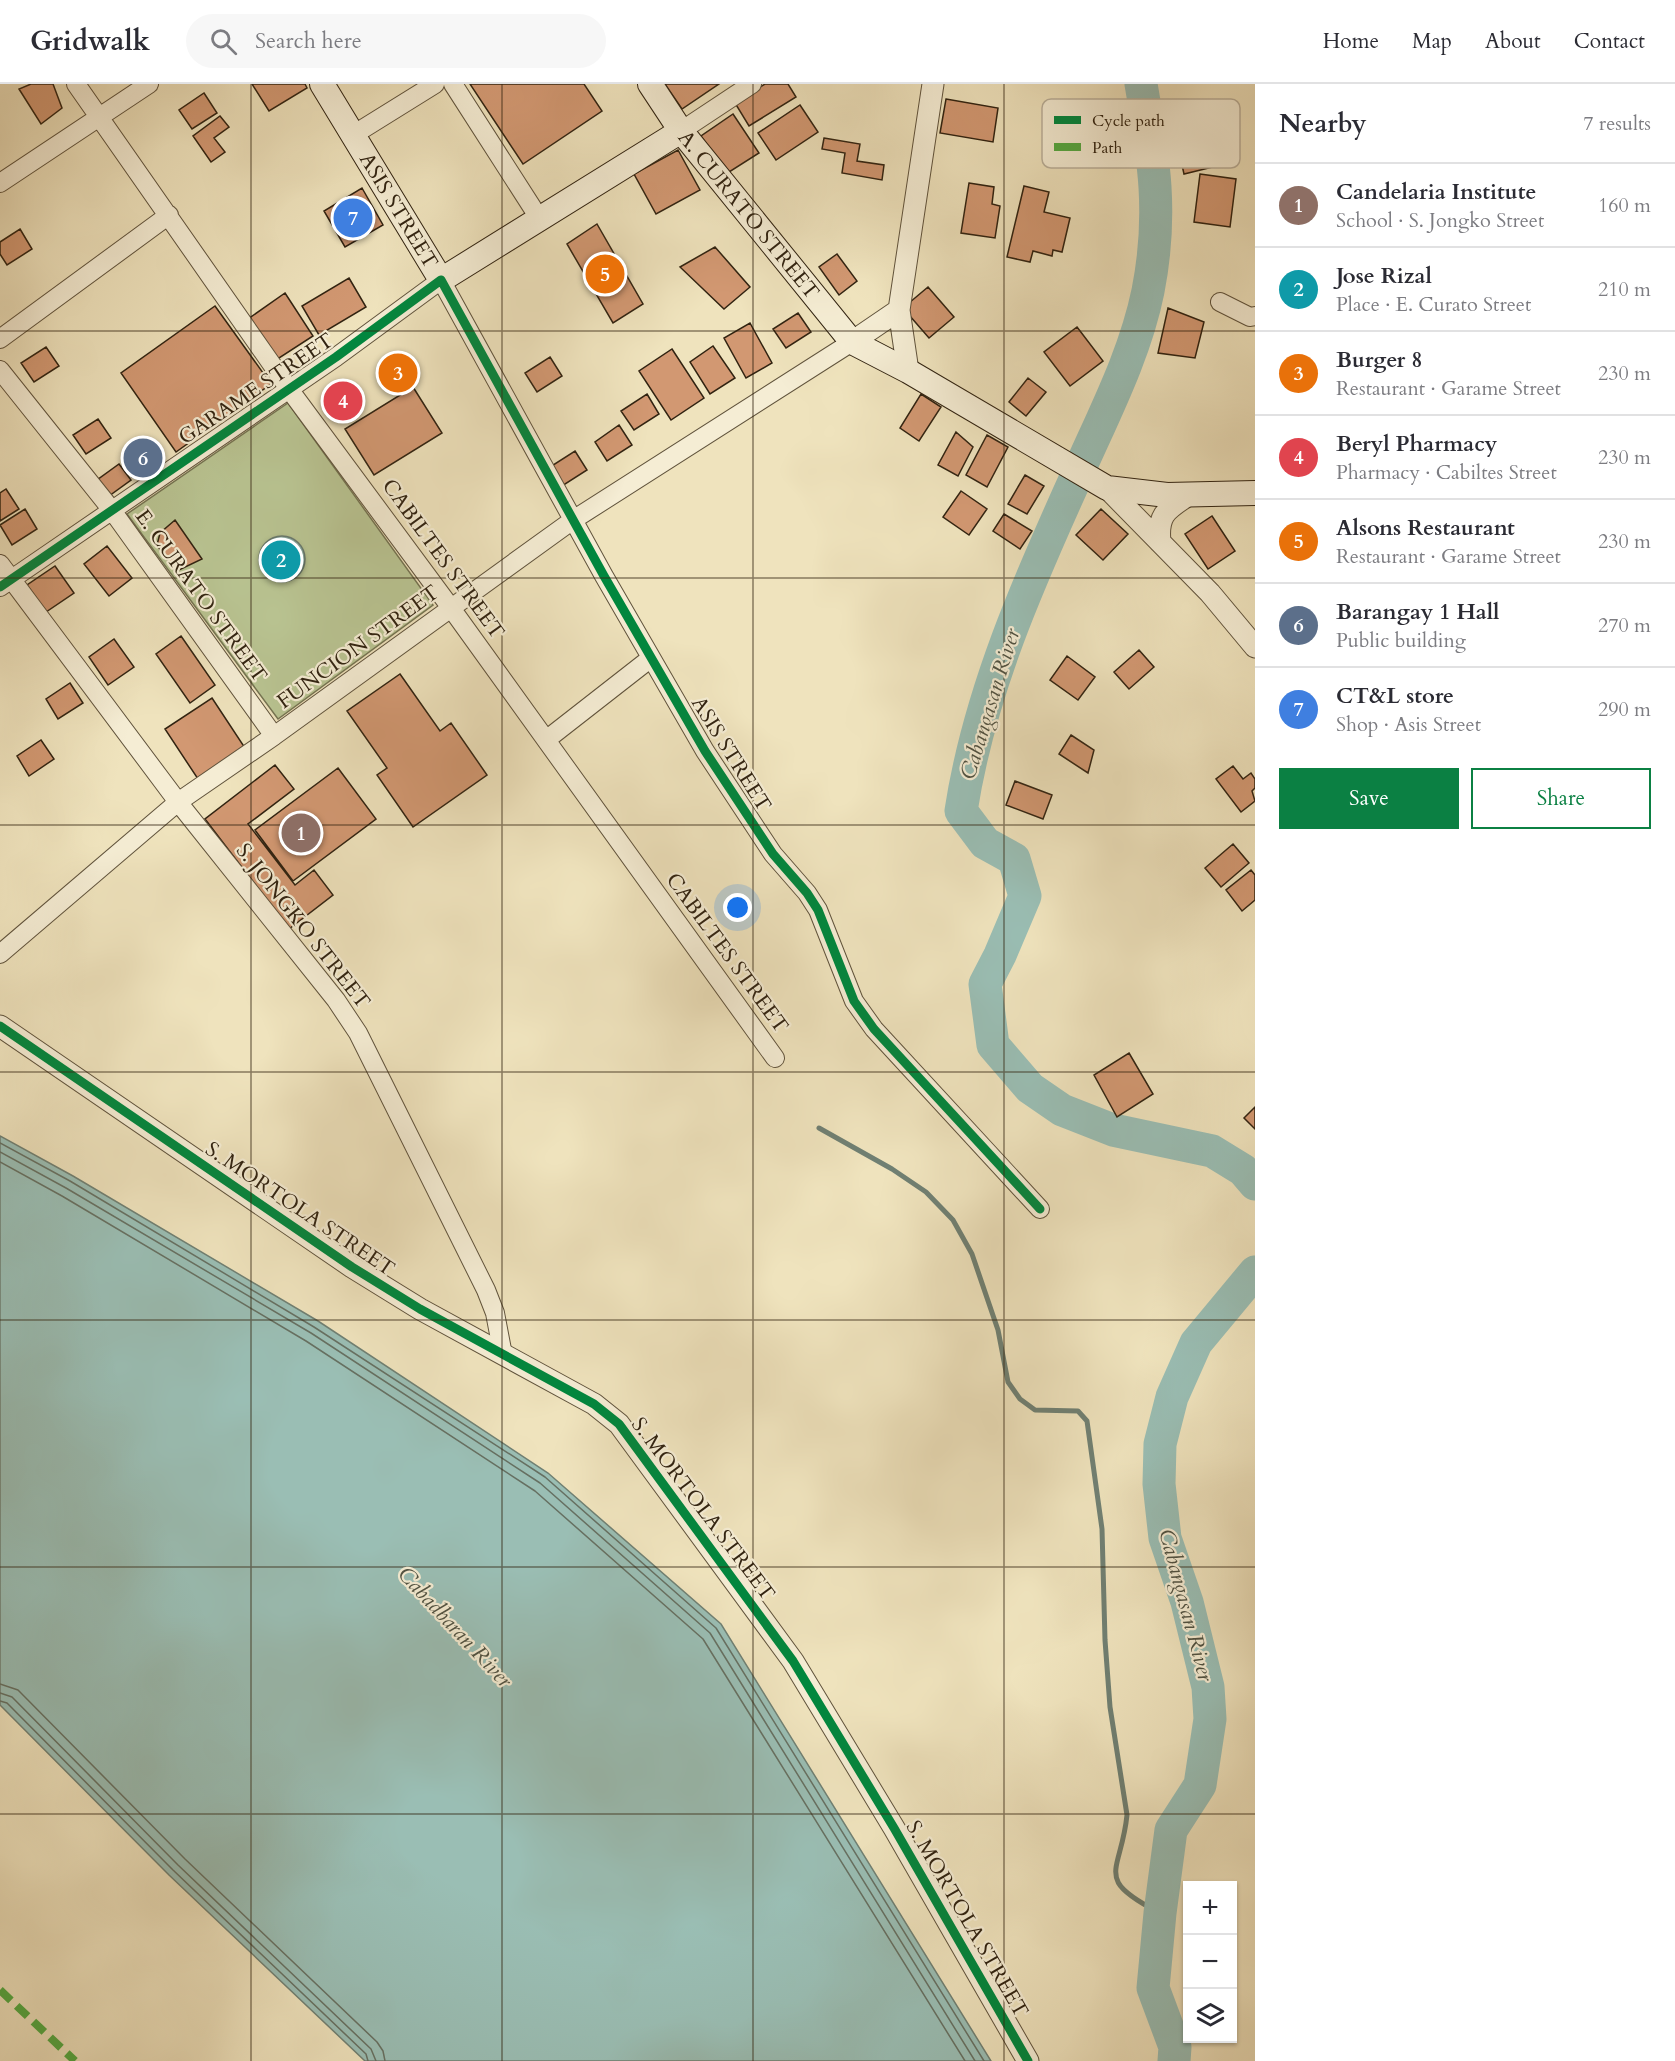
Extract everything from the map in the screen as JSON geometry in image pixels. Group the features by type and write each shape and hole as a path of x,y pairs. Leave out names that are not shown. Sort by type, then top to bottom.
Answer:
{"main road":[{"name":"ASIS STREET","path":"322,84 441,280"},
{"name":"A. CURATO STREET","path":"650,84 681,131 852,342"},
{"name":"GARAME STREET","path":"441,280 681,131"},
{"path":"852,342 908,371 1091,479 1167,495 1255,493"}],"street":[{"name":"CABILTES STREET","path":"76,84 289,389 451,608 775,1058"},
{"path":"0,183 149,84"},
{"path":"353,135 435,84"},
{"path":"453,84 539,219"},
{"name":"GARAME STREET","path":"681,131 752,84"},
{"path":"908,371 899,310 933,84"},
{"path":"0,339 169,215"},
{"name":"GARAME STREET","path":"6,583 289,389 441,280"},
{"name":"ASIS STREET","path":"441,280 573,520 705,750 773,854 818,910 854,1001 874,1029 1040,1209"},
{"path":"1220,302 1250,317 1255,316"},
{"path":"852,342 899,310"},
{"name":"FUNCION STREET","path":"0,954 178,802 274,736 573,520 852,342"},
{"name":"E. CURATO STREET","path":"0,370 111,509 274,736"},
{"path":"1091,479 1160,542 1210,593 1255,647"},
{"path":"1160,542 1158,526 1163,513 1190,494"},
{"name":"S. JONGKO STREET","path":"0,564 6,583 336,1000 358,1033 486,1290 495,1313 502,1355"},
{"path":"546,740 651,658"},
{"name":"S. MORTOLA STREET","path":"0,1026 352,1267 420,1310 594,1404 619,1425 637,1446 793,1661 894,1828 1028,2061"}],"green space":[{"path":"288,403 433,605 278,719 127,514"}],"water":[{"path":"282,536 298,543 305,559 298,575 282,582 266,575 259,559 266,543"},
{"name":"Cabadbaran River","path":"0,1136 73,1176 318,1321 548,1473 721,1624 991,2061 365,2061 169,1875 0,1705"}],"building":[{"path":"31,84 53,84 62,108 41,124 19,89"},
{"path":"252,84 305,84 307,88 269,111"},
{"path":"470,84 584,84 602,111 523,164"},
{"path":"665,84 719,84 682,109"},
{"path":"765,84 788,84 796,97 749,126 735,103"},
{"path":"204,93 217,113 192,129 179,110"},
{"path":"946,99 998,108 993,142 940,133"},
{"path":"800,105 818,132 776,160 758,133"},
{"path":"733,114 759,153 726,174 701,136"},
{"path":"220,116 229,127 214,138 225,152 211,162 193,136"},
{"path":"824,138 860,144 857,161 884,165 882,180 842,173 845,153 822,149"},
{"path":"678,150 700,190 656,214 634,174"},
{"path":"1183,168 1209,168 1184,174"},
{"path":"1200,174 1236,179 1230,227 1194,222"},
{"path":"969,183 994,187 992,204 1000,206 995,238 961,233"},
{"path":"1024,186 1049,192 1044,212 1070,218 1062,252 1053,250 1052,256 1033,251 1030,262 1007,257"},
{"path":"362,188 383,225 345,247 324,211"},
{"path":"597,224 643,304 613,323 567,244"},
{"path":"20,229 32,249 7,265 0,254 0,242"},
{"path":"715,247 750,287 724,309 680,267"},
{"path":"837,254 857,281 839,295 819,267"},
{"path":"349,278 366,307 319,335 302,306"},
{"path":"928,287 954,317 929,338 903,308"},
{"path":"285,293 313,336 276,360 248,319"},
{"path":"215,306 271,384 176,452 121,373"},
{"path":"1168,308 1204,322 1195,358 1158,353"},
{"path":"798,313 811,332 786,348 773,329"},
{"path":"750,323 772,363 746,378 724,338"},
{"path":"1077,327 1103,361 1070,386 1044,352"},
{"path":"713,346 735,378 710,394 690,362"},
{"path":"46,347 59,366 34,382 21,363"},
{"path":"672,349 704,398 671,420 639,371"},
{"path":"397,354 410,385 400,391 383,361"},
{"path":"550,357 562,376 537,392 525,373"},
{"path":"1028,378 1046,392 1026,416 1009,402"},
{"path":"346,381 361,408 340,420 325,394"},
{"path":"413,387 442,433 374,475 345,429"},
{"path":"647,394 659,414 634,430 621,411"},
{"path":"921,394 941,407 919,441 900,428"},
{"path":"98,419 111,438 86,454 73,435"},
{"path":"619,425 632,445 607,461 595,442"},
{"path":"956,432 973,447 958,476 938,465"},
{"path":"987,435 1008,447 987,487 966,475"},
{"path":"154,440 164,455 132,477 122,461"},
{"path":"575,451 587,470 562,486 550,467"},
{"path":"119,464 131,480 109,496 97,480"},
{"path":"1025,475 1044,486 1027,514 1008,504"},
{"path":"6,489 19,509 0,521 0,493"},
{"path":"961,491 987,509 969,535 943,517"},
{"path":"25,509 37,529 12,545 0,525"},
{"path":"1101,509 1128,534 1103,560 1076,535"},
{"path":"1004,514 1032,531 1020,549 993,531"},
{"path":"1212,516 1235,551 1208,569 1185,534"},
{"path":"175,520 202,559 179,570 173,568 157,545 160,533"},
{"path":"107,546 132,578 109,596 84,564"},
{"path":"55,566 74,593 46,612 27,585"},
{"path":"181,636 215,685 190,703 156,654"},
{"path":"114,639 134,667 108,685 89,657"},
{"path":"1139,650 1154,667 1129,689 1114,672"},
{"path":"1067,656 1095,677 1078,700 1050,680"},
{"path":"400,674 440,731 451,723 487,775 413,827 377,775 387,768 347,711"},
{"path":"70,683 83,703 58,719 46,699"},
{"path":"212,698 245,748 198,779 165,729"},
{"path":"1071,735 1094,750 1088,773 1059,754"},
{"path":"41,740 54,759 29,776 17,756"},
{"path":"275,765 294,789 248,824 295,885 314,870 333,895 289,929 205,819"},
{"path":"1233,766 1243,779 1251,773 1255,779 1255,788 1252,791 1255,801 1241,812 1216,779"},
{"path":"338,768 376,819 293,881 255,830"},
{"path":"1015,781 1052,795 1043,819 1006,805"},
{"path":"1233,844 1249,863 1221,887 1205,868"},
{"path":"1251,870 1255,875 1255,900 1242,911 1226,890"},
{"path":"1129,1053 1153,1094 1117,1117 1094,1075"},
{"path":"1255,1107 1255,1129 1244,1118"}],"waterway":[{"name":"Cabangasan River","path":"1141,84 1144,99"},
{"name":"Cabangasan River","path":"1153,168 1156,212 1153,263 1142,315 1118,384 1024,596 1008,638 980,724 961,811 985,843 1014,859 1025,896 985,984 993,1045 1030,1088 1062,1110 1113,1130 1212,1151 1243,1170 1255,1184"},
{"path":"819,1128 892,1169 926,1192 953,1220 972,1254 998,1330 1008,1382 1020,1399 1035,1410 1078,1411 1087,1421 1102,1529 1105,1640 1110,1707 1127,1815 1116,1873 1118,1882 1125,1891 1160,1913"},
{"name":"Cabangasan River","path":"1174,2061 1175,2047 1153,1988 1160,1913 1171,1830 1200,1785 1210,1719 1208,1687 1187,1602 1165,1538 1159,1484 1160,1444 1172,1397 1196,1343 1255,1272"}],"marked path":[{"path":"0,1990 75,2061"}],"cycle path":[{"path":"0,587 336,357 441,280 604,576 705,751 773,854 807,893 818,910 854,1001 874,1029 1040,1209"},
{"path":"0,1026 352,1267 420,1309 594,1404 619,1424 793,1661 894,1828 1028,2061"}],"place":[{"name":"CT&L store","path":"353,218"},
{"name":"Alsons Restaurant","path":"605,274"},
{"name":"Burger 8","path":"398,373"},
{"name":"Beryl Pharmacy","path":"343,401"},
{"name":"Barangay 1 Hall","path":"143,458"},
{"name":"Jose Rizal","path":"281,560"},
{"name":"Candelaria Institute","path":"301,833"}]}
